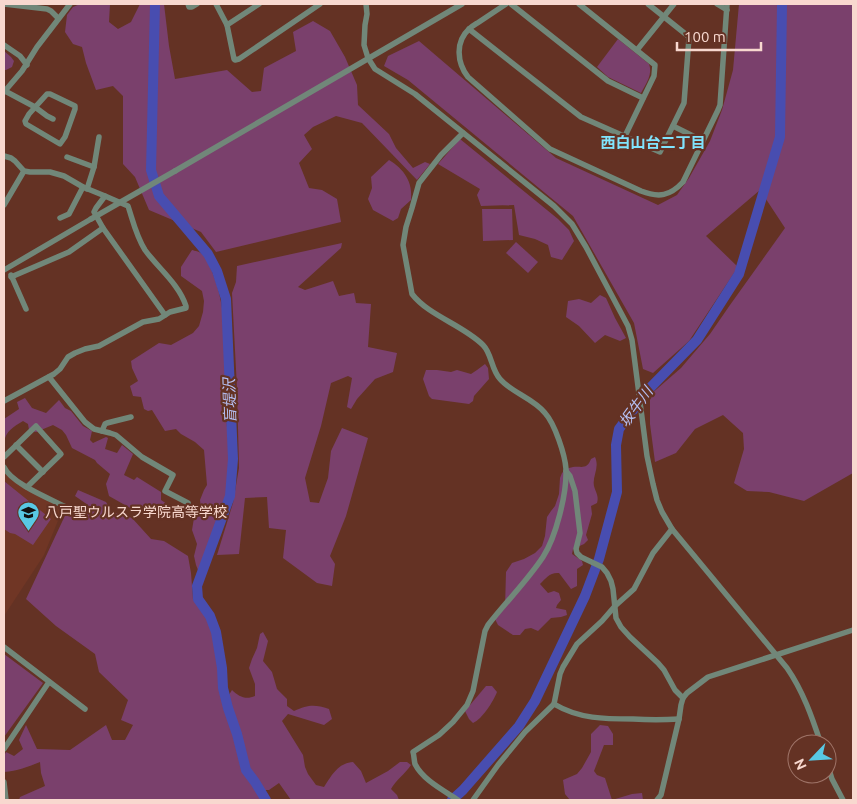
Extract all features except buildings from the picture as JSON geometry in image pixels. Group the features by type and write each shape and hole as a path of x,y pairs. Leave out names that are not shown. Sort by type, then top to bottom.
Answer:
{"street":[{"path":"4,4 48,9 58,18"},
{"path":"53,119 35,107 4,92 27,65 37,47 70,4"},
{"path":"188,4 189,7 197,4"},
{"path":"216,4 227,25 235,60 320,4"},
{"path":"227,25 259,4"},
{"path":"366,4 364,45 368,58 375,69 415,94 554,206 572,224 628,326 632,340 652,484 662,512 672,529 794,678 802,693 817,734"},
{"path":"26,309 11,276 6,270 462,4"},
{"path":"506,4 469,29 462,39 459,60 464,72 553,150 641,192 654,195 670,193 683,182 720,105 727,7 717,4"},
{"path":"511,4 608,81 643,98"},
{"path":"579,4 655,65 654,76 625,136"},
{"path":"469,29 581,117 660,152 684,103 689,38 648,4"},
{"path":"637,50 674,4"},
{"path":"4,45 20,56 27,65"},
{"path":"47,94 75,106 65,137 60,144 26,124 25,121 35,107 47,94"},
{"path":"673,126 703,141"},
{"path":"463,133 441,155 419,183 402,245 412,294 416,300 457,325 482,345 497,376 503,383 529,399 547,414 558,438 566,470 575,491 580,533 576,549 577,553 581,557 602,567 607,573 613,589 616,618 621,627 664,670 683,698"},
{"path":"60,218 69,214 85,188 94,166 99,137"},
{"path":"4,156 11,158 24,171 50,172 64,176 85,188 128,206 139,241 181,295 186,306 186,308 170,312 159,319 137,324 99,346 75,353 68,357 60,369 49,377 4,401"},
{"path":"67,157 94,166"},
{"path":"4,204 24,171"},
{"path":"105,196 94,212 103,228 165,315"},
{"path":"11,276 69,252 103,228"},
{"path":"49,377 85,422 94,429 116,435 142,458 173,475 165,491 188,503"},
{"path":"102,431 107,423 131,417"},
{"path":"4,457 36,426 61,454 27,487"},
{"path":"16,445 43,472"},
{"path":"4,469 15,480 64,506"},
{"path":"458,800 436,786 421,772 415,763 413,752 439,735 453,722 474,692 485,631 488,625 544,556 551,541 558,521 566,470"},
{"path":"473,800 525,732 554,704 560,674 577,644 634,589 653,553 672,529"},
{"path":"658,800 661,795 683,698 687,693 708,677 853,630"},
{"path":"4,647 85,709"},
{"path":"4,748 50,682"},
{"path":"554,704 577,714 602,719 679,719"},
{"path":"4,782 6,800"},
{"path":"835,784 843,800"}],"shaded area":[{"path":"80,4 110,4 109,22 118,29 131,22 140,4 164,4 175,79 227,70 252,92 261,91 264,68 296,51 293,32 313,21 330,31 345,57 357,85 358,105 389,134 396,148 413,168 425,162 430,164 417,180 362,123 336,116 313,127 304,135 312,149 299,163 309,188 322,190 337,199 341,222 216,252 201,232 149,210 135,177 123,164 123,96 113,86 96,90 82,47 73,44 65,32 67,15 73,7"},
{"path":"739,4 853,4 853,473 804,501 769,492 747,491 734,483 744,449 743,433 723,415 695,429 676,453 655,462 650,424 650,395 681,368 710,334 785,228 760,190 706,236 738,267 689,341 653,373 643,369 634,323 573,216 408,80 384,66 388,56 419,41 556,158 658,205 677,195 710,141 722,110 733,70"},
{"path":"618,39 649,64 650,75 641,93 608,77 597,67"},
{"path":"4,51 14,61 12,67 6,70 4,70"},
{"path":"460,139 569,230 574,241 562,260 551,257 548,245 519,235 514,205 481,206 477,195 480,189 438,164"},
{"path":"389,160 403,172 411,187 411,200 401,209 398,218 393,221 373,210 368,199 372,188 371,177"},
{"path":"482,209 512,209 513,240 483,241"},
{"path":"516,242 538,262 528,273 506,253"},
{"path":"342,243 341,248 298,287 305,290 333,281 339,296 354,293 356,303 371,304 368,347 397,353 393,372 375,379 357,399 351,409 347,407 352,378 348,376 331,383 321,426 305,478 310,502 319,503 328,478 331,451 342,428 368,438 346,516 330,556 335,564 332,586 317,583 283,558 286,530 269,528 267,497 245,498 239,554 217,555 233,503 239,468 232,293 236,282 237,266"},
{"path":"192,250 201,253 207,260 215,280 222,307 226,349 227,377 224,386 229,455 226,497 201,569 198,570 194,556 197,544 192,530 194,518 201,508 200,500 207,485 204,450 176,429 165,431 152,410 144,409 141,397 133,396 130,386 138,381 131,361 159,343 171,345 193,333 199,326 204,301 202,291 181,276 181,267"},
{"path":"600,295 606,298 626,338 620,341 605,335 595,343 579,326 566,317 568,301 579,299 591,303"},
{"path":"485,364 488,368 489,379 469,404 432,399 429,396 423,379 426,370 451,372 457,370 471,374"},
{"path":"25,398 32,408 46,413 59,400 83,426 92,431 90,440 93,443 106,437 108,438 105,449 117,453 122,445 133,454 124,475 134,480 137,477 161,492 161,500 170,506 170,509 164,514 149,507 132,509 109,496 106,484 110,474 95,460 72,448 62,430 53,425 36,432 29,430 28,424 23,421 8,432 4,442 4,419 19,409 17,402"},
{"path":"595,457 597,465 594,486 597,503 591,506 592,514 586,535 588,540 573,549 572,554 582,561 583,565 577,569 577,586 571,589 559,573 551,574 540,584 548,593 554,591 559,593 561,600 556,608 566,610 567,615 551,618 538,631 531,628 525,629 520,635 513,635 498,625 495,619 505,608 506,572 512,563 535,553 542,546 547,517 555,506 562,473 569,468 585,467"},
{"name":"八戸聖ウルスラ学院高等学校","path":"4,469 15,480 64,506 44,555 4,616"},
{"path":"4,481 51,519 33,545 4,529"},
{"path":"78,490 106,502 112,512 132,518 151,539 164,541 188,556 193,599 205,615 213,631 221,694 242,764 246,775 264,800 19,800 20,797 45,786 40,762 22,769 4,772 4,756 6,752 14,756 23,749 19,740 26,725 37,749 70,750 106,725 112,740 125,740 133,725 121,720 128,700 99,672 95,654 56,626 26,599 69,507 90,512 88,505 75,496"},
{"path":"263,632 268,641 263,661 272,672 277,689 287,699 287,706 294,711 311,706 329,709 332,719 324,725 288,714 282,721 303,755 308,774 316,785 324,787 339,767 348,763 353,762 361,771 366,783 400,762 407,762 411,765 391,789 399,800 291,800 279,783 269,790 264,790 248,766 229,695 232,690 243,697 255,696 255,684 249,668 260,634"},
{"path":"4,654 43,683 4,737"},
{"path":"486,686 492,686 497,692 487,710 473,723 465,711"},
{"path":"600,725 608,726 613,734 613,745 604,745 594,771 597,775 605,778 612,800 570,800 565,794 563,780 577,774 582,768 591,752 591,734"},
{"path":"642,793 643,800 612,800"}],"waterway":[{"name":"盲堤沢","path":"155,4 151,170 159,196 208,254 217,271 226,299 233,459 230,496 197,586 198,599 210,616 216,632 223,688 246,770 266,800"},
{"name":"坂牛川","path":"452,800 519,726 535,701 585,596 599,559 617,492 616,445 619,429 648,390 697,340 739,274 780,137 782,4"}],"place":[{"name":"八戸聖ウルスラ学院高等学校","path":"29,531"}],"district":[{"name":"西白山台二丁目","path":"653,143"}]}
